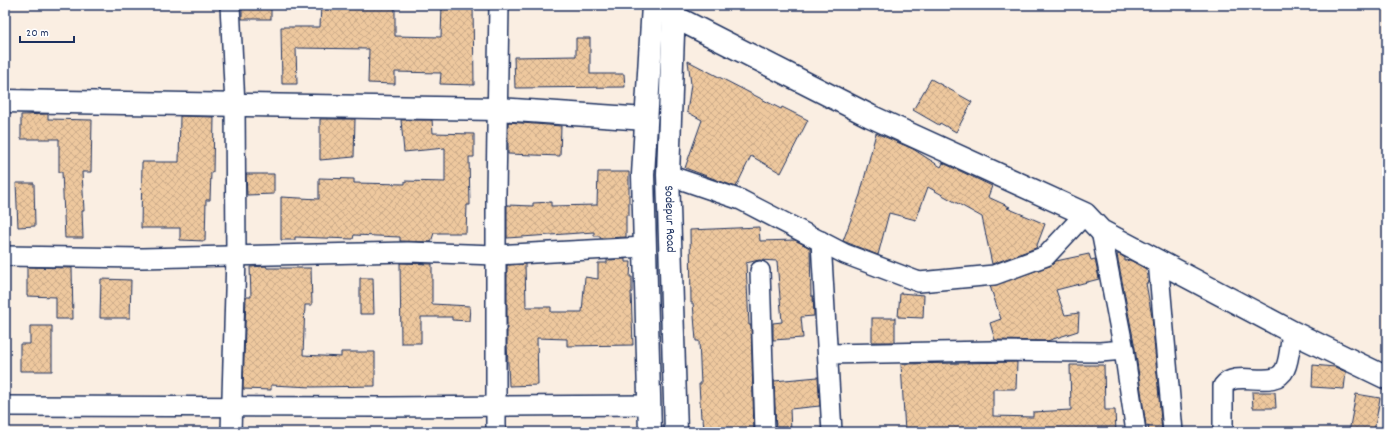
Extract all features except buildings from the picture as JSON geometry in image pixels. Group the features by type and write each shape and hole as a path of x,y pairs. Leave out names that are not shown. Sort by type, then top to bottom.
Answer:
{"street":[{"path":"230,5 235,105 236,256 231,432"},
{"path":"496,432 496,255 499,5"},
{"path":"650,432 643,175 655,5 674,11 870,116 1085,214 1101,231 1292,332 1387,378"},
{"name":"Sodepur Road","path":"674,11 668,175 676,432"},
{"path":"5,101 498,109 646,119"},
{"path":"668,175 741,200 845,254 919,282 994,275 1046,256 1085,214"},
{"path":"1101,231 1124,350 1136,432"},
{"path":"821,241 832,432"},
{"path":"5,256 142,258 408,252 496,255 645,247"},
{"path":"1158,261 1173,432"},
{"path":"760,271 765,432"},
{"path":"1223,432 1223,386 1226,381 1233,379 1266,379 1280,375 1286,369 1292,332"},
{"path":"828,354 984,351 1100,352 1124,350"},
{"path":"5,406 649,405"}]}
